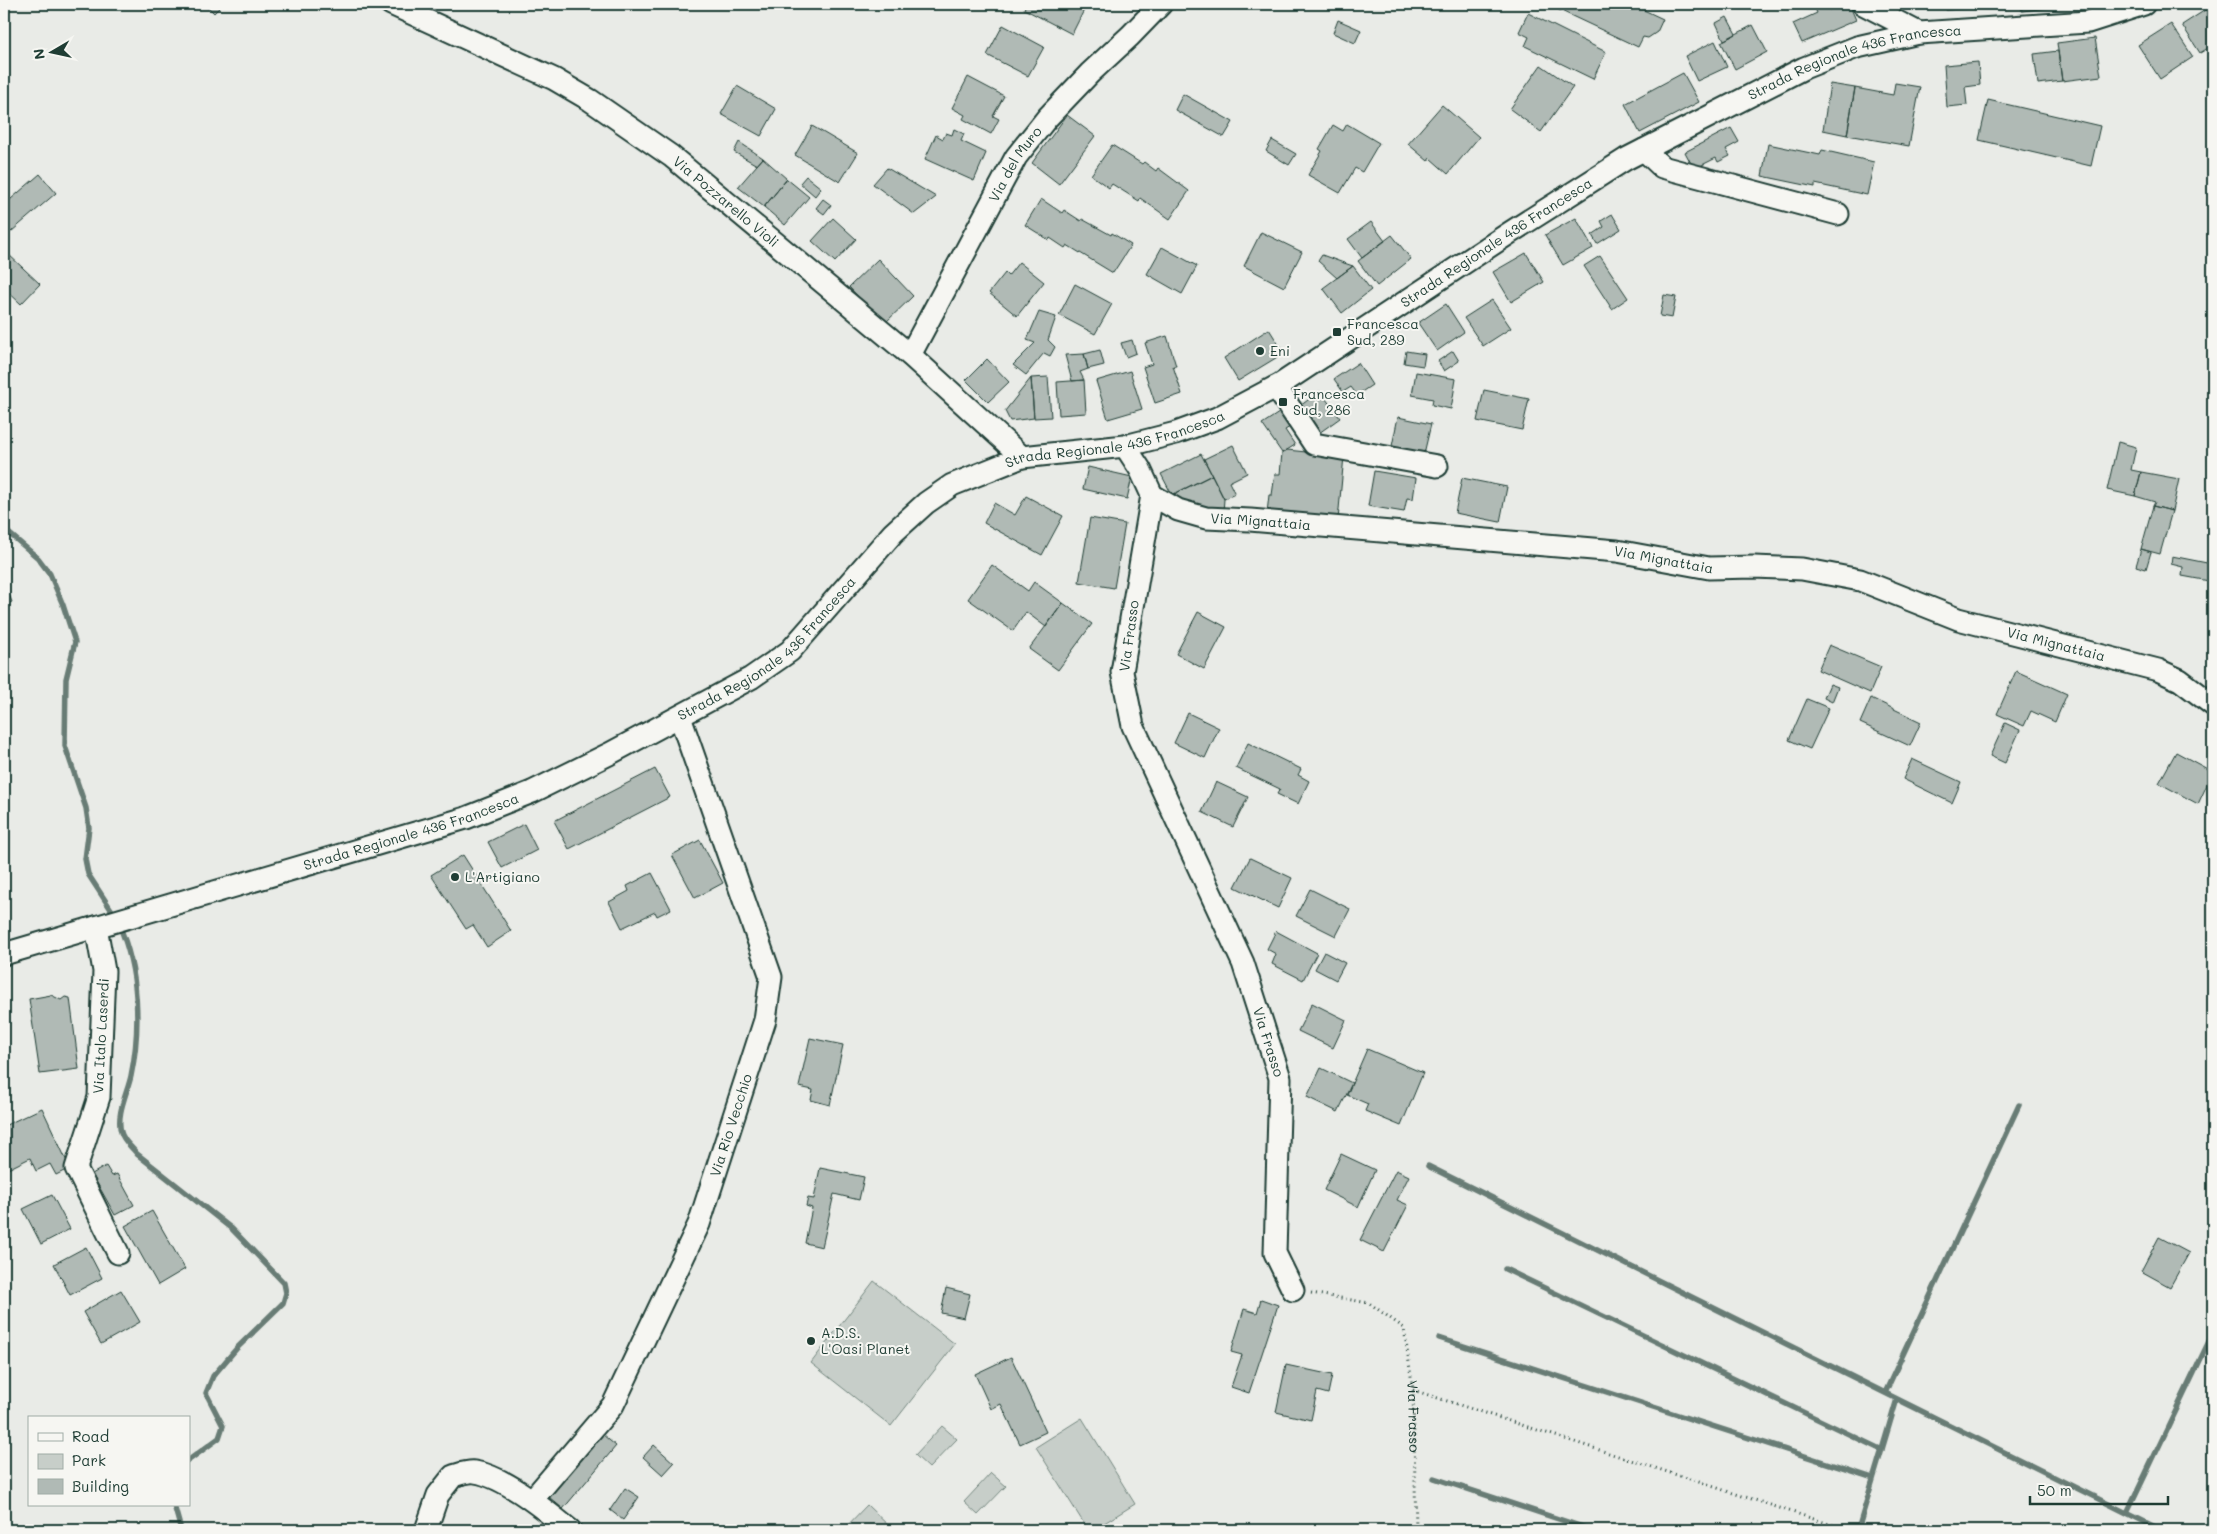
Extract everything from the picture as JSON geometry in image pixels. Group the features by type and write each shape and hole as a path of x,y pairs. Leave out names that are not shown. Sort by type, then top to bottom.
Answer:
{"street":[{"name":"Via Pozzarello Violi","path":"392,4 554,79 590,100 671,156 910,355 1022,457"},
{"name":"Via del Muro","path":"910,355 1016,156 1047,118 1161,4"},
{"path":"1863,4 1918,33"},
{"name":"Strada Regionale 436 Francesca","path":"4,954 466,818 532,792 680,718 752,678 790,651 893,533 926,503 952,485 1022,457 1125,446 1176,433 1217,418 1276,387 1511,232 1626,159 1804,68 1857,47 1918,33 2088,22 2144,4"},
{"path":"1644,150 1662,167 1838,214"},
{"path":"1276,387 1314,444 1437,466"},
{"path":"1125,446 1140,470 1152,495"},
{"name":"Via Mignattaia","path":"1152,495 1178,510 1206,518 1250,520 1617,551 1709,568 1802,568 1860,580 1958,619 2158,670 2180,680 2213,705"},
{"name":"Via Frasso","path":"1152,495 1122,672 1133,726 1243,963 1280,1078 1275,1254 1293,1290"},
{"name":"Via Rio Vecchio","path":"532,1500 613,1404 699,1224 766,1020 771,978 680,718"},
{"name":"Via Italo Laserdi","path":"103,924 104,971 99,1097 76,1168 118,1253"},
{"path":"426,1530 438,1495 453,1476 473,1472 489,1476 532,1500 570,1530"}],"path":[{"name":"Via Frasso","path":"1293,1290 1369,1303 1404,1328 1413,1390 1416,1530"},
{"path":"1413,1390 1848,1530"}],"green space":[{"path":"874,1281 955,1344 891,1426 811,1363"},
{"path":"1082,1418 1135,1504 1093,1530 1088,1530 1036,1447"},
{"path":"942,1426 957,1439 929,1468 915,1455"},
{"path":"991,1473 1006,1486 978,1515 964,1502"},
{"path":"867,1505 893,1530 843,1530"}],"building":[{"path":"205,4 221,4 222,5 214,13"},
{"path":"1026,4 1082,4 1086,6 1072,34 1024,9"},
{"path":"1560,4 1631,4 1663,19 1657,32 1648,38 1643,37 1638,47 1557,9"},
{"path":"1813,4 1826,4 1829,10 1849,4 1856,20 1802,43 1793,24 1817,13"},
{"path":"1946,4 1992,4 1993,7 1946,10"},
{"path":"2021,4 2083,4 2022,11"},
{"path":"2213,5 2213,45 2200,53 2182,25"},
{"path":"1528,13 1606,52 1593,79 1525,46 1529,37 1519,32"},
{"path":"1727,17 1736,34 1724,40 1716,23"},
{"path":"1338,20 1361,30 1355,43 1333,33"},
{"path":"2171,24 2193,57 2160,79 2138,45"},
{"path":"1003,25 1044,47 1028,76 987,55"},
{"path":"1753,25 1767,52 1735,69 1721,42"},
{"path":"2095,38 2101,76 2062,81 2057,43"},
{"path":"1715,41 1727,67 1697,81 1685,56"},
{"path":"2058,51 2062,81 2038,84 2034,54"},
{"path":"1978,62 1980,85 1965,87 1967,105 1947,107 1944,65"},
{"path":"1541,65 1573,87 1541,132 1510,109"},
{"path":"1683,73 1699,102 1640,133 1625,104"},
{"path":"968,77 1004,96 993,116 999,119 991,134 963,119 965,115 952,108"},
{"path":"1895,83 1920,87 1909,146 1847,135 1855,88 1893,95"},
{"path":"1830,84 1855,88 1847,135 1823,130"},
{"path":"737,86 776,109 761,136 721,114"},
{"path":"1183,94 1233,122 1224,137 1175,110"},
{"path":"1988,100 2100,126 2091,166 1979,140"},
{"path":"1442,105 1479,137 1448,174 1430,158 1428,161 1408,144"},
{"path":"1067,115 1095,136 1059,184 1032,163"},
{"path":"1347,124 1379,143 1362,172 1355,168 1340,193 1308,175 1322,151 1319,149 1333,125 1343,131"},
{"path":"812,126 858,153 840,182 795,155"},
{"path":"1731,128 1739,142 1726,149 1730,156 1718,162 1716,158 1694,169 1685,152"},
{"path":"954,129 964,134 961,141 986,153 974,181 925,159 936,135 943,139 946,133 952,135"},
{"path":"1272,140 1296,154 1289,165 1266,151"},
{"path":"739,142 763,158 757,165 734,152"},
{"path":"1768,144 1820,155 1822,150 1874,162 1867,195 1815,184 1815,187 1762,176"},
{"path":"1112,145 1142,164 1144,162 1156,171 1158,168 1189,191 1170,219 1140,198 1139,201 1112,184 1109,188 1091,175"},
{"path":"763,158 787,179 764,207 738,187"},
{"path":"887,168 936,197 914,214 873,184"},
{"path":"40,174 56,193 4,238 4,205"},
{"path":"806,176 821,188 815,196 800,183"},
{"path":"787,179 809,197 785,225 764,207"},
{"path":"823,199 831,205 824,214 816,208"},
{"path":"1041,199 1062,213 1064,210 1081,221 1082,219 1111,235 1112,233 1131,245 1113,273 1067,245 1065,248 1025,225"},
{"path":"1612,214 1621,229 1597,244 1592,235 1604,227 1601,221"},
{"path":"833,218 856,239 835,262 812,241"},
{"path":"1576,218 1593,248 1563,265 1545,235"},
{"path":"1371,222 1385,241 1362,258 1348,239"},
{"path":"1261,232 1302,252 1284,287 1244,266"},
{"path":"1392,235 1411,259 1377,286 1358,261"},
{"path":"1162,247 1197,266 1182,294 1147,274"},
{"path":"7,253 40,284 21,304 4,288 4,257"},
{"path":"1526,253 1544,282 1511,302 1493,272"},
{"path":"1322,255 1353,266 1337,278 1318,261"},
{"path":"1600,256 1628,298 1612,309 1584,266"},
{"path":"878,259 913,296 884,324 849,287"},
{"path":"1019,262 1044,282 1017,316 989,293 1005,273 1008,276"},
{"path":"1353,266 1371,290 1342,313 1323,288"},
{"path":"1075,284 1112,304 1095,334 1059,315"},
{"path":"1664,295 1676,297 1672,318 1660,316"},
{"path":"1492,300 1511,328 1483,346 1464,318"},
{"path":"1446,304 1464,332 1437,351 1418,323"},
{"path":"1039,312 1056,317 1048,340 1055,347 1050,356 1044,353 1026,375 1013,365 1035,343 1027,340"},
{"path":"1269,329 1284,353 1238,381 1224,358"},
{"path":"1167,336 1176,366 1173,366 1182,394 1155,403 1143,367 1152,364 1145,343"},
{"path":"1132,340 1136,353 1126,357 1121,343"},
{"path":"1100,350 1104,365 1088,369 1084,354"},
{"path":"1406,351 1425,354 1423,366 1404,363"},
{"path":"1453,351 1459,361 1444,371 1438,361"},
{"path":"1084,354 1088,369 1080,372 1084,380 1072,381 1065,355"},
{"path":"987,359 1009,382 988,402 966,380"},
{"path":"1358,363 1372,385 1357,395 1351,387 1343,392 1334,379"},
{"path":"1130,371 1142,409 1108,419 1096,381"},
{"path":"1416,372 1456,379 1451,409 1432,405 1433,399 1412,395"},
{"path":"1048,377 1051,417 1034,418 1031,378"},
{"path":"1031,378 1034,418 1010,421 1005,411"},
{"path":"1084,380 1086,413 1059,415 1057,382"},
{"path":"1484,390 1529,399 1522,430 1477,421"},
{"path":"1320,391 1340,418 1319,433 1300,406"},
{"path":"1285,409 1295,424 1285,430 1295,445 1282,453 1262,424"},
{"path":"1398,417 1431,424 1423,458 1391,451"},
{"path":"2118,442 2136,447 2131,470 2141,472 2135,496 2107,490"},
{"path":"1233,445 1247,473 1229,482 1235,494 1224,499 1204,459"},
{"path":"1287,450 1344,456 1338,520 1267,513 1269,495 1272,495 1275,474 1280,474 1282,453"},
{"path":"1201,454 1212,475 1172,495 1161,474"},
{"path":"1088,467 1132,477 1127,499 1083,489"},
{"path":"1374,471 1416,478 1413,499 1407,498 1404,512 1368,506"},
{"path":"2141,472 2179,479 2172,511 2153,506 2155,502 2135,496"},
{"path":"1212,475 1224,499 1223,513 1193,510 1172,495"},
{"path":"1462,478 1507,487 1500,522 1455,513"},
{"path":"1026,496 1063,516 1042,555 984,523 994,503 1015,515"},
{"path":"2153,506 2172,511 2160,554 2141,549"},
{"path":"1090,518 1125,524 1114,588 1079,582"},
{"path":"2141,549 2151,552 2146,569 2136,566"},
{"path":"2172,556 2212,564 2209,581 2182,576 2183,567 2171,564"},
{"path":"992,565 1028,591 1034,582 1063,603 1046,627 1026,612 1013,631 968,599"},
{"path":"4,581 12,602 4,605"},
{"path":"1063,603 1092,624 1058,670 1029,649"},
{"path":"1198,612 1226,627 1204,669 1176,654"},
{"path":"1829,645 1881,667 1870,693 1818,670"},
{"path":"2016,671 2067,694 2055,722 2031,711 2024,726 1997,714"},
{"path":"1830,684 1838,687 1832,702 1824,698"},
{"path":"1871,698 1921,722 1910,746 1860,723"},
{"path":"1807,699 1829,708 1810,749 1789,740"},
{"path":"1188,713 1219,728 1205,758 1174,743"},
{"path":"2005,723 2020,730 2005,763 1990,756"},
{"path":"1248,743 1301,769 1298,775 1309,781 1298,804 1277,794 1280,789 1236,768"},
{"path":"2176,752 2213,772 2198,804 2159,783"},
{"path":"1912,759 1961,782 1952,803 1903,779"},
{"path":"655,769 670,797 569,849 554,821"},
{"path":"1216,782 1248,797 1233,827 1202,812"},
{"path":"524,824 537,850 502,868 488,842"},
{"path":"700,840 723,883 695,898 672,855"},
{"path":"463,855 511,931 487,947 473,925 466,929 431,875"},
{"path":"1250,858 1292,878 1278,908 1235,887"},
{"path":"652,873 671,909 657,916 655,912 622,928 609,902 629,891 627,886"},
{"path":"1310,889 1350,909 1336,936 1296,916"},
{"path":"1276,931 1317,953 1303,980 1272,964 1276,954 1267,949"},
{"path":"1324,952 1345,963 1336,980 1315,969"},
{"path":"51,995 61,1000 65,997 70,998 79,1069 40,1074 29,999"},
{"path":"1312,1003 1346,1020 1333,1048 1298,1031"},
{"path":"810,1038 843,1045 830,1105 811,1100 813,1090 799,1087"},
{"path":"1367,1049 1423,1073 1401,1126 1365,1111 1368,1104 1347,1095"},
{"path":"1321,1068 1352,1083 1338,1112 1307,1097"},
{"path":"42,1108 70,1168 56,1175 50,1164 36,1171 30,1158 4,1171 4,1126"},
{"path":"1341,1154 1375,1170 1358,1207 1324,1190"},
{"path":"106,1166 112,1176 117,1174 134,1205 115,1215 92,1174"},
{"path":"820,1168 864,1177 859,1200 834,1194 822,1247 805,1243 812,1208 806,1206 808,1198 814,1199"},
{"path":"1396,1170 1409,1176 1397,1200 1408,1205 1384,1252 1360,1240"},
{"path":"52,1195 70,1229 41,1244 23,1209"},
{"path":"152,1211 185,1269 158,1285 125,1226"},
{"path":"2159,1237 2189,1253 2170,1287 2141,1271"},
{"path":"86,1247 102,1278 70,1295 54,1264"},
{"path":"946,1288 970,1294 964,1318 941,1313"},
{"path":"121,1290 140,1322 101,1344 83,1312"},
{"path":"1261,1299 1278,1305 1249,1393 1231,1387 1242,1355 1231,1352 1244,1309 1257,1313"},
{"path":"1011,1357 1046,1432 1020,1444 1001,1404 991,1409 975,1374"},
{"path":"1286,1365 1332,1375 1328,1394 1317,1391 1311,1420 1276,1412"},
{"path":"602,1434 616,1446 563,1509 549,1497"},
{"path":"654,1445 674,1463 663,1475 643,1457"},
{"path":"625,1488 639,1497 623,1520 610,1510"}],"waterway":[{"path":"4,529 38,558 50,574 63,605 75,642 66,679 65,746 86,808 89,828 85,859 88,874 116,917"},
{"path":"119,925 131,961 137,1019 131,1076 120,1118 122,1135 137,1154 232,1229 284,1283 286,1293 283,1303 237,1348 213,1376 206,1393 223,1426 219,1438 190,1459"},
{"path":"1885,1393 2019,1105"},
{"path":"1428,1166 2161,1530"},
{"path":"1505,1269 1882,1450"},
{"path":"2127,1513 2213,1333"},
{"path":"1439,1338 1873,1478"},
{"path":"1860,1523 1897,1399"},
{"path":"1434,1478 1592,1530"},
{"path":"174,1506 181,1530"}],"place":[{"name":"Francesca Sud, 289","path":"1337,332"},
{"name":"Eni","path":"1260,351"},
{"name":"Francesca Sud, 286","path":"1283,402"},
{"name":"L'Artigiano","path":"455,877"},
{"name":"A.D.S. L'Oasi Planet","path":"811,1341"}]}
